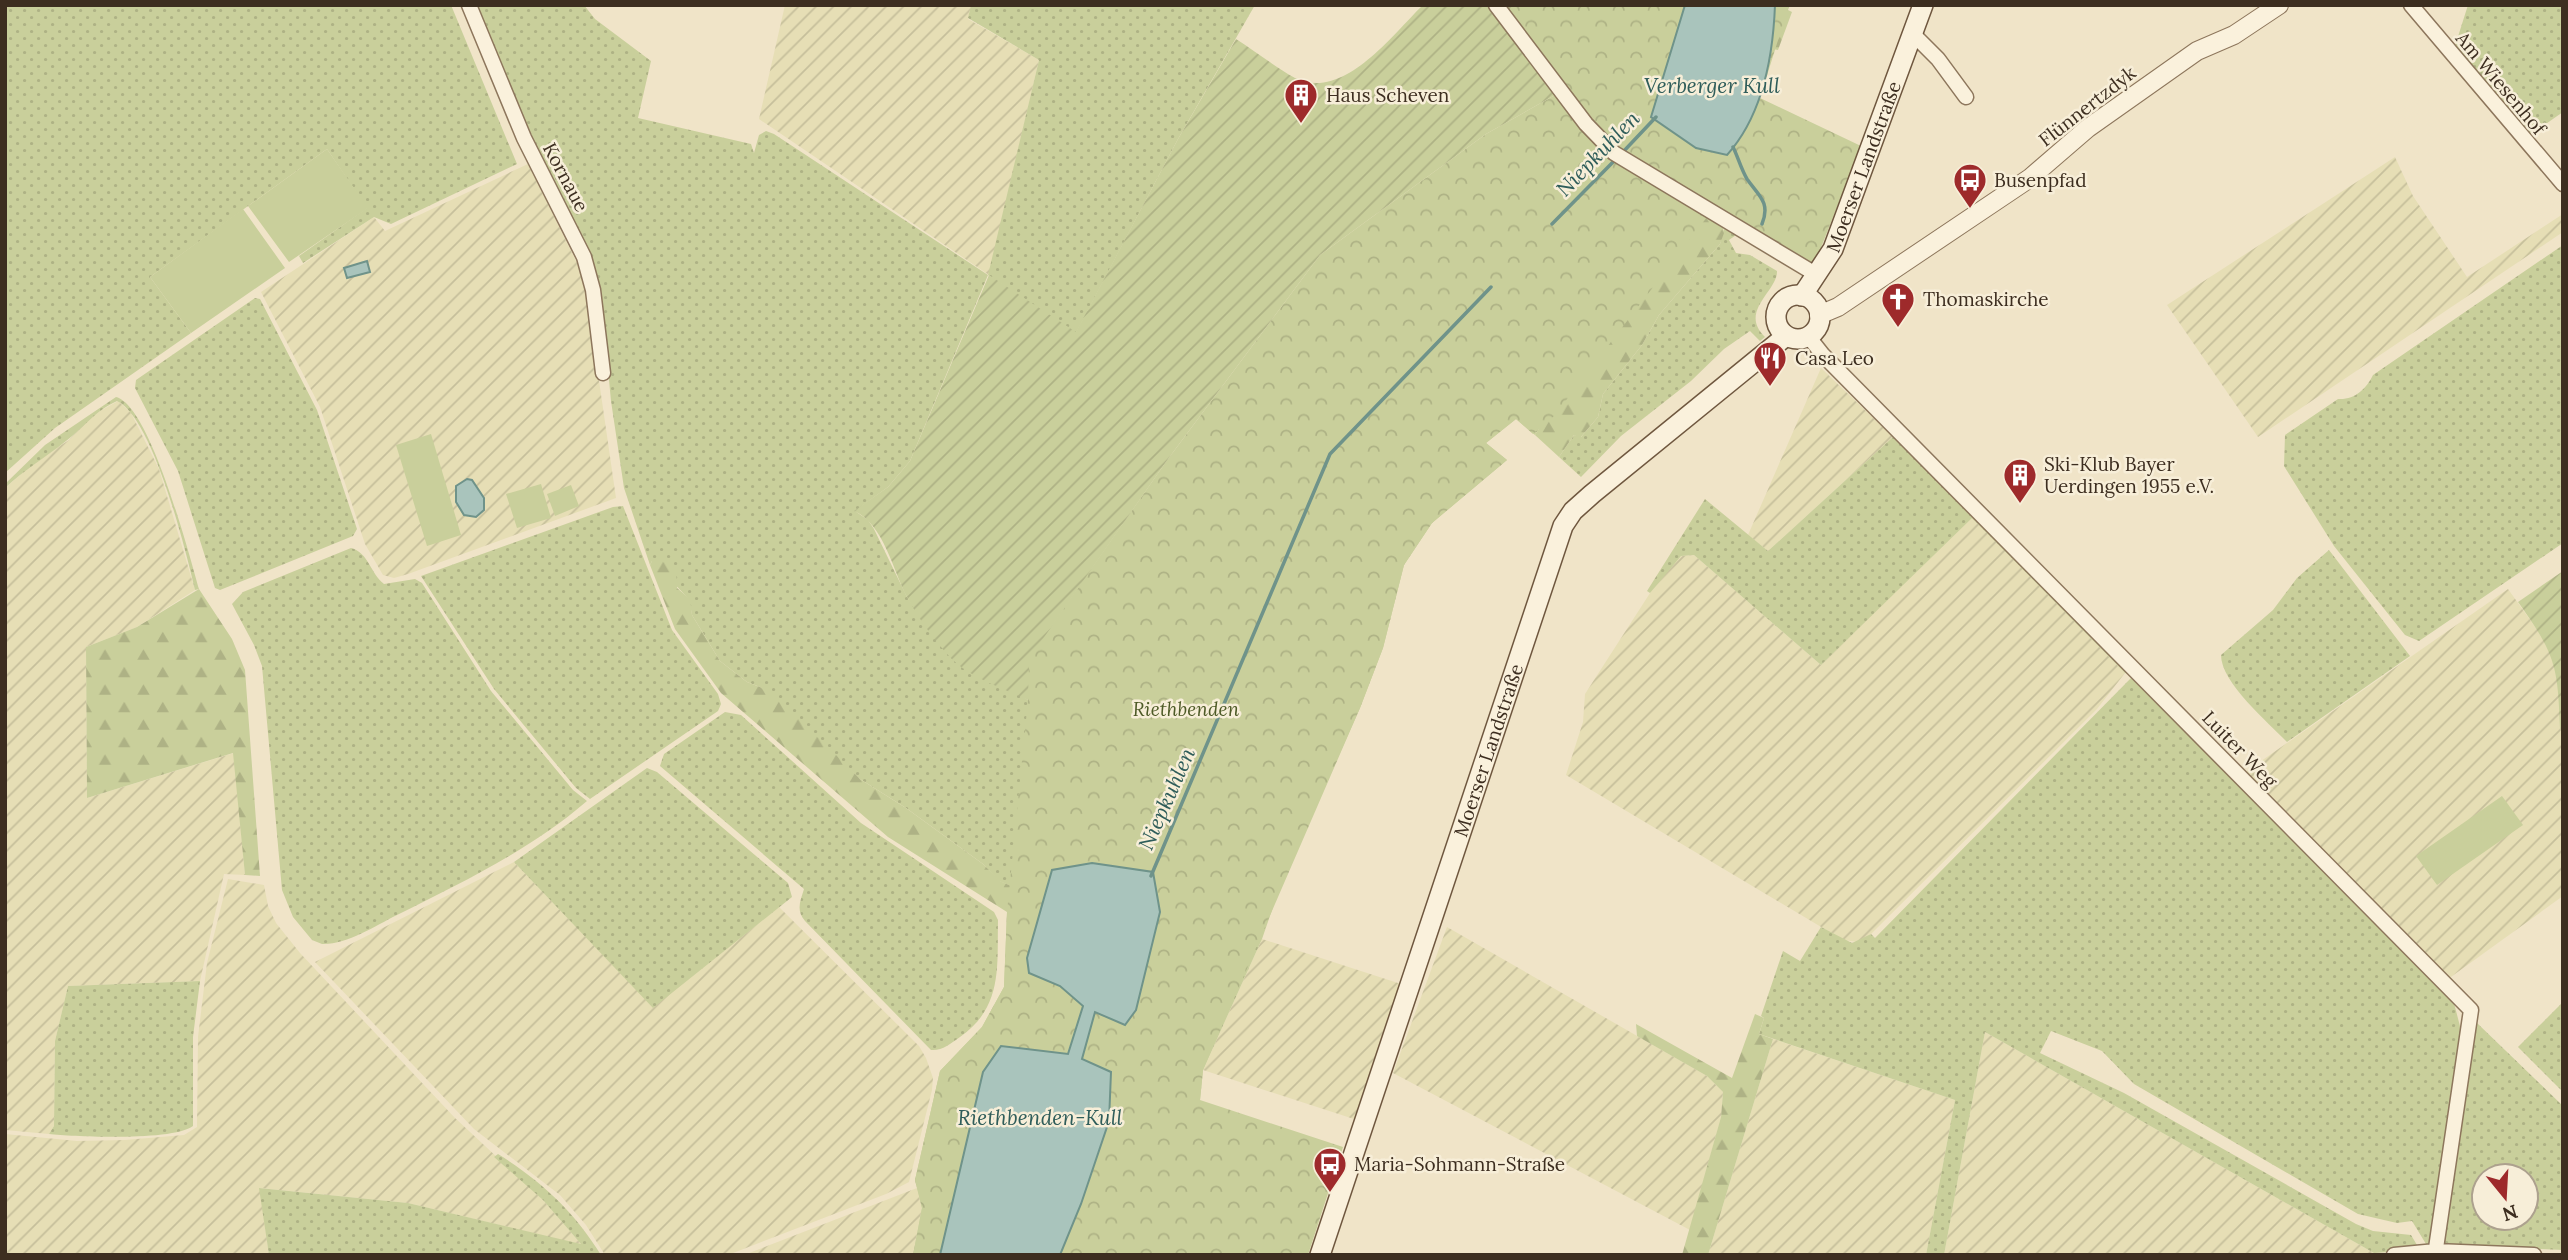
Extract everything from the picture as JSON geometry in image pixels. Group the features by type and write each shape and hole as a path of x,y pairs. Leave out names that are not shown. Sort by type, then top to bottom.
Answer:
{"main road":[{"name":"Moerser Landstraße","path":"1802,296 1817,275 1841,228 1923,5"},
{"path":"1802,296 1814,303 1819,315 1817,327 1808,336 1797,339 1786,336 1776,321 1778,309 1786,299 1802,296"},
{"name":"Moerser Landstraße","path":"1320,1255 1563,526 1586,499 1786,336"}],"street":[{"name":"Kornaue","path":"469,5 524,138 584,257 593,290 603,373"},
{"path":"1496,5 1586,124 1618,157 1817,275"},
{"name":"Flünnertzdyk","path":"1819,315 1838,307 2030,178 2088,128 2197,51 2234,35 2279,5"},
{"name":"Am Wiesenhof","path":"2411,5 2563,184"},
{"path":"1913,34 1938,59 1966,97"},
{"name":"Luiter Weg","path":"1808,336 1823,355 2471,1010 2436,1253"},
{"path":"2394,1255 2533,1255"}],"shaded area":[{"path":"785,5 971,5 968,19 1039,60 989,275 759,119"},
{"path":"2395,157 2413,196 2467,277 2563,214 2563,232 2258,437 2167,305"},
{"path":"528,164 584,277 616,498 408,574 394,578 383,575 365,544 320,407 261,292 374,217 385,231"},
{"path":"1821,368 1893,437 1768,551 1748,535"},
{"path":"118,401 131,413 159,469 195,590 137,627 86,647 87,798 234,753 245,875 224,874 200,981 68,986 55,1041 54,1126 49,1134 5,1130 5,488 35,462 69,440 93,415"},
{"path":"1972,517 2125,673 2097,709 1871,934 1858,942 1843,940 1566,775 1583,722 1585,694 1661,576 1681,556 1694,555 1821,665"},
{"path":"2508,589 2548,645 2558,680 2563,745 2563,896 2448,979 2244,773"},
{"path":"514,862 653,1007 779,907 919,1046 926,1058 933,1078 932,1090 909,1182 886,1194 728,1255 605,1255 586,1225 560,1195 474,1129 315,962"},
{"path":"228,879 264,885 268,906 276,923 300,953 455,1118 543,1200 582,1245 408,1203 260,1188 269,1255 5,1255 5,1134 77,1141 125,1140 184,1135 197,1127 198,1037 207,963"},
{"path":"1447,927 1707,1076 1723,1092 1721,1117 1690,1230 1393,1073"},
{"path":"1262,939 1401,984 1357,1120 1203,1070"},
{"path":"1985,1032 2374,1253 1944,1255"},
{"path":"1773,1039 1955,1100 1926,1255 1708,1255"},
{"path":"917,1188 922,1208 913,1255 744,1255"}],"green space":[{"path":"5,5 451,5 517,164 391,224 374,217 303,263 299,256 367,208 327,149 150,277 191,333 55,428 5,473"},
{"path":"473,5 584,5 595,19 651,61 638,118 751,144 754,153 759,135 766,131 774,134 988,275 910,461 888,487 855,511 868,520 874,529 907,597 934,637 1028,700 1168,459 1551,408 1535,435 1516,419 1486,443 1507,460 1432,523 1404,565 1383,648 1360,708 1280,887 1262,939 1203,1070 1200,1100 1011,886 999,881 983,864 906,808 860,779 760,687 747,682 720,661 692,615 689,599 652,561 650,565 624,488 611,401 602,306 589,256 495,59"},
{"path":"971,5 1255,5 1178,139 1076,333 988,275 1039,60 968,18"},
{"path":"1423,5 1487,5 1555,95 1486,134 1320,255 1168,459 1029,659 1028,700 965,670 948,655 926,628 907,597 880,537 864,517 854,511 888,487 910,461 989,275 1076,332 1178,139 1236,39 1295,78 1313,83 1331,81 1365,62 1382,48"},
{"name":"Riethbenden","path":"1487,5 1789,5 1760,98 1861,146 1813,268 1714,208 1554,416 1533,434 1516,419 1486,443 1507,460 1432,523 1404,565 1383,648 1360,708 1203,1070 1200,1100 1343,1147 1308,1255 913,1255 922,1208 915,1180 940,1071 982,1027 1004,987 1007,912 1028,700 1028,659 1168,459 1320,255 1486,134 1555,95"},
{"path":"1775,5 1790,5 1788,10 1792,12 1778,50 1773,49"},
{"path":"2468,5 2563,5 2563,112 2530,135 2455,46"},
{"path":"327,149 368,208 289,262 248,206"},
{"path":"243,209 285,268 191,333 150,277"},
{"path":"1705,214 1722,224 1724,233 1720,244 1659,315 1642,345 1603,394 1598,417 1580,438 1574,435 1559,457 1535,435 1551,408"},
{"path":"1724,229 1736,235 1729,240 1736,253 1750,255 1777,271 1776,279 1757,310 1758,328 1765,337 1760,341 1750,331 1724,349 1691,381 1621,436 1581,477 1559,457 1574,435 1581,437 1598,417 1603,394 1642,345 1659,315 1720,244"},
{"path":"2563,245 2563,543 2419,641 2405,635 2334,546 2284,466 2285,435 2338,399 2350,398 2359,393 2373,375"},
{"path":"255,298 260,299 317,410 357,529 353,536 220,590 215,588 178,471 135,388 136,380"},
{"path":"116,397 129,406 155,452 199,589 195,590 176,518 155,458 130,412 117,401 95,415 5,488 5,484 45,445"},
{"path":"431,434 461,535 427,546 396,445"},
{"path":"1893,437 2132,675 2125,673 1972,518 1821,665 1694,555 1681,556 1650,593 1647,591 1705,499 1768,551"},
{"path":"541,484 551,518 517,528 506,494"},
{"path":"571,485 579,506 555,516 547,494"},
{"path":"623,506 672,630 718,694 721,704 718,711 590,799 576,788 494,689 421,576 613,507"},
{"path":"351,548 362,554 384,584 415,579 422,583 491,691 573,790 587,801 543,835 471,877 360,934 322,944 312,940 293,917 282,890 262,666 232,604 243,592"},
{"path":"2329,550 2410,656 2287,742 2237,690 2223,666 2221,655 2273,610 2297,578"},
{"path":"662,558 674,571 677,588 690,599 692,615 720,661 790,709 860,779 906,808 983,864 1000,881 1011,886 1052,870 940,1255 913,1255 922,1208 915,1180 940,1071 982,1027 1004,987 1007,912 888,837 721,693 675,629 650,565 652,561"},
{"path":"2563,571 2563,725 2560,729 2558,689 2552,661 2540,635 2518,602"},
{"path":"199,589 232,639 245,670 260,876 245,875 233,753 87,798 86,647 137,627"},
{"path":"2131,678 2337,881 2454,1003 2462,1034 2432,1245 2426,1244 2412,1221 2397,1223 2358,1214 2134,1084 2102,1051 2051,1031 2040,1053 2124,1093 2356,1224 2373,1231 2411,1235 2420,1250 2374,1253 1985,1032 1944,1255 1926,1255 1955,1100 1759,1034 1764,1018 1761,1016 1783,951 1800,961 1821,927 1852,943 1871,934 1875,938"},
{"path":"725,712 741,715 861,823 994,912 998,920 998,954 991,999 974,1025 953,1042 931,1050 805,921 800,909 804,889 660,766 664,754"},
{"path":"647,768 657,772 788,883 792,897 653,1008 514,862"},
{"path":"2502,796 2523,825 2437,885 2416,856"},
{"path":"200,981 193,1037 193,1126 182,1131 146,1136 49,1134 54,1126 55,1041 68,986"},
{"path":"2563,1002 2563,1092 2518,1047"},
{"path":"1755,1014 1764,1018 1759,1034 1773,1039 1708,1255 1682,1255 1721,1117 1723,1092 1707,1076 1637,1036 1636,1024 1732,1078"},
{"path":"2477,1023 2563,1106 2563,1250 2443,1245 2472,1028"},
{"path":"498,1154 556,1198 580,1224 601,1255 269,1255 259,1188 408,1203 581,1244 543,1200 494,1157"}],"water":[{"name":"Verberger Kull","path":"1685,5 1775,5 1772,45 1764,85 1749,122 1727,155 1696,148 1651,117"},
{"path":"367,261 370,272 347,278 344,268"},
{"path":"467,479 472,480 484,498 484,510 476,517 464,515 456,502 456,486"},
{"name":"Riethbenden-Kull","path":"1092,863 1153,872 1160,912 1136,1010 1125,1025 1095,1012 1082,1059 1111,1072 1109,1121 1081,1204 1060,1255 940,1255 983,1072 1001,1046 1068,1054 1083,1006 1060,986 1029,973 1027,958 1052,870"}],"waterway":[{"name":"Niepkuhlen","path":"1623,152 1656,117"},
{"path":"1733,147 1747,179 1764,204 1762,224"},
{"name":"Niepkuhlen","path":"1552,224 1615,160"},
{"name":"Niepkuhlen","path":"1151,876 1330,454 1491,287"}],"place":[{"name":"Haus Scheven","path":"1301,125"},
{"name":"Busenpfad","path":"1970,210"},
{"name":"Thomaskirche","path":"1898,329"},
{"name":"Casa Leo","path":"1770,388"},
{"name":"Ski-Klub Bayer Uerdingen 1955 e.V.","path":"2020,505"},
{"name":"Maria-Sohmann-Straße","path":"1330,1194"}]}
